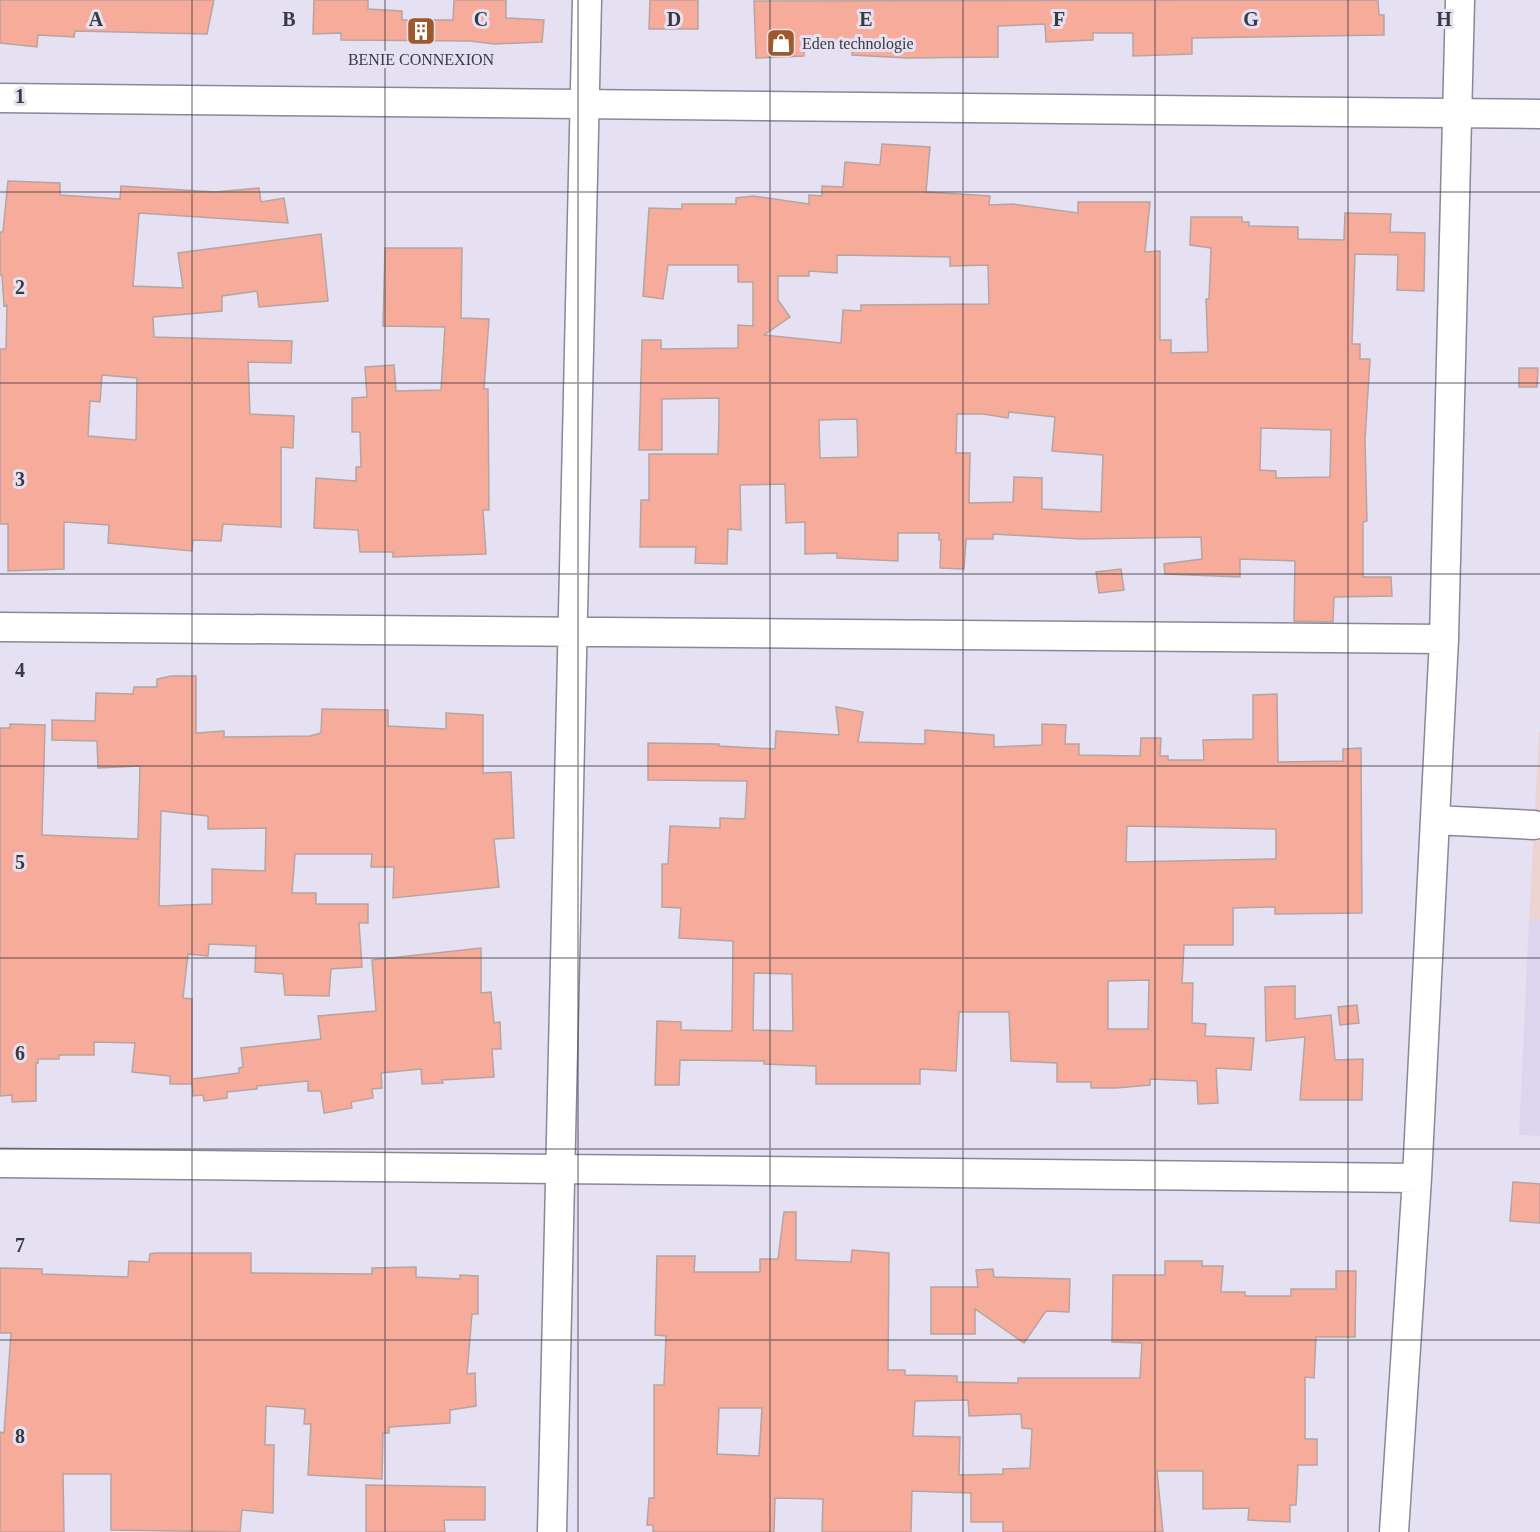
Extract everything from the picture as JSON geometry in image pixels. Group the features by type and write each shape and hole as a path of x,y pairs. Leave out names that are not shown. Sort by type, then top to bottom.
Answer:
{"street":[{"path":"552,1532 587,0"},
{"path":"1394,1532 1417,1178 1444,639 1460,0"},
{"path":"0,98 1540,114"},
{"path":"0,627 1444,639"},
{"path":"1435,820 1534,825"},
{"path":"0,1163 1417,1178"}],"shaded area":[{"path":"1539,732 1540,920 1529,920"},
{"path":"1529,920 1540,920 1540,1136 1519,1135"}],"building":[{"path":"0,0 214,0 207,34 75,31 74,37 38,35 37,47 0,43"},
{"path":"314,0 368,0 368,9 402,11 402,20 453,20 454,0 506,0 506,18 544,20 542,42 494,44 470,41 341,40 341,33 313,34"},
{"path":"650,0 698,0 698,29 649,29"},
{"path":"1378,0 1379,15 1384,15 1384,35 1192,38 1192,54 1133,56 1133,33 1093,33 1093,40 1046,42 1045,24 998,26 998,57 907,58 852,55 853,43 804,41 804,56 756,58 754,1"},
{"path":"882,144 930,147 926,192 990,196 989,205 1013,204 1078,213 1078,202 1150,202 1145,252 1160,251 1160,340 1171,340 1171,353 1208,352 1206,299 1209,299 1211,248 1190,245 1191,217 1242,217 1242,222 1249,222 1249,226 1298,227 1298,239 1344,240 1345,213 1391,214 1390,232 1425,233 1424,291 1397,290 1398,255 1355,254 1352,344 1360,344 1360,359 1370,359 1365,440 1367,521 1363,522 1363,577 1391,577 1392,596 1334,597 1333,622 1294,621 1295,561 1240,559 1240,577 1165,574 1164,564 1202,559 1201,537 1080,539 993,534 993,539 966,539 964,569 940,568 939,533 898,533 898,561 837,558 837,553 805,554 805,522 786,523 785,484 740,485 741,530 728,529 727,564 695,563 696,547 640,547 641,500 649,500 649,454 718,454 719,418 719,398 662,399 662,450 639,450 642,340 661,340 661,349 738,348 738,325 753,326 753,282 738,282 738,265 668,265 663,299 643,296 649,208 682,209 682,204 736,204 736,198 753,196 809,204 809,195 822,196 822,186 843,187 845,162 880,165","holes":["837,255 950,257 950,266 988,265 989,304 861,305 861,311 843,310 841,343 764,335 790,317 778,300 778,276 809,276 809,271 837,273","1009,412 1055,417 1052,451 1103,455 1101,512 1042,509 1042,478 1014,477 1013,502 969,503 970,453 956,453 957,414 983,414 1008,418","857,419 858,457 820,458 819,420","1261,428 1331,430 1330,477 1276,478 1276,471 1260,470"]},
{"path":"8,181 60,183 60,195 120,199 121,186 215,192 259,188 261,202 284,198 288,223 139,213 133,286 183,288 178,253 321,234 328,301 259,307 257,291 222,296 222,311 153,317 154,337 292,341 291,363 248,362 250,414 294,416 293,448 281,447 281,527 223,524 221,541 193,540 192,551 108,543 109,525 64,522 64,569 8,571 8,524 0,524 0,349 6,349 7,305 4,306 2,275 0,275 0,232 3,232","holes":["102,375 137,378 136,440 88,436 90,401 100,402"]},
{"path":"385,248 462,248 461,318 489,319 484,389 488,389 489,510 483,510 486,554 393,557 393,552 360,552 358,530 314,528 316,478 356,481 356,467 361,467 360,432 352,432 352,398 367,397 365,367 394,365 396,391 441,390 445,327 383,326"},
{"path":"1519,368 1538,368 1537,387 1519,387"},
{"path":"1121,569 1124,590 1099,593 1096,572"},
{"path":"171,676 196,676 196,733 224,731 224,737 310,736 321,733 322,709 388,710 388,726 446,729 446,713 483,715 483,773 511,772 514,838 494,839 499,887 393,898 394,867 371,867 372,854 295,854 292,893 316,893 316,904 368,904 368,923 359,923 362,967 331,969 329,996 285,995 283,974 255,972 256,946 209,944 208,956 188,954 183,998 192,999 192,1079 239,1073 239,1068 243,1067 241,1048 321,1039 318,1016 376,1011 372,960 481,948 481,993 491,992 494,1023 500,1022 501,1049 492,1049 494,1077 442,1080 443,1083 422,1084 421,1069 381,1073 382,1088 372,1089 373,1098 351,1102 352,1108 324,1113 321,1091 308,1091 308,1081 257,1086 257,1089 227,1092 227,1098 204,1101 203,1095 193,1096 192,1081 192,1084 170,1084 170,1076 132,1072 135,1043 94,1042 94,1055 59,1055 59,1059 38,1059 36,1063 36,1101 12,1102 12,1095 0,1096 0,728 10,728 10,724 45,725 42,835 138,839 140,766 98,768 97,741 52,740 52,720 95,721 96,693 133,694 134,687 157,687 157,679","holes":["161,811 208,816 208,829 266,828 265,871 212,869 212,904 159,906"]},
{"path":"1277,694 1278,762 1343,761 1343,749 1361,748 1362,913 1275,914 1275,907 1233,908 1233,945 1184,945 1182,983 1193,983 1192,1023 1206,1024 1205,1036 1254,1038 1251,1070 1216,1068 1218,1103 1198,1104 1197,1081 1150,1079 1150,1085 1116,1088 1091,1088 1091,1082 1057,1082 1057,1063 1011,1061 1009,1012 959,1012 956,1071 920,1069 920,1084 816,1084 816,1066 764,1064 764,1061 680,1060 679,1085 655,1085 657,1021 681,1022 681,1030 732,1031 733,941 679,938 681,908 662,907 662,864 668,864 670,826 720,828 720,818 745,819 747,781 648,780 648,743 719,744 719,746 775,749 776,731 839,735 836,707 863,712 858,742 925,744 925,730 994,735 994,747 1042,745 1042,724 1066,725 1065,744 1079,744 1079,755 1140,756 1141,738 1161,738 1160,756 1168,756 1168,760 1204,760 1203,740 1253,739 1253,695","holes":["1127,826 1276,829 1276,859 1126,862","754,973 792,974 793,1031 753,1030","1149,980 1148,1029 1108,1029 1108,981"]},
{"path":"1295,986 1295,1019 1331,1015 1335,1060 1363,1059 1362,1100 1300,1100 1305,1037 1266,1041 1265,987"},
{"path":"1357,1005 1359,1023 1340,1025 1338,1007"},
{"path":"1513,1182 1540,1184 1540,1223 1510,1221"},
{"path":"784,1212 796,1212 796,1260 851,1262 852,1250 889,1253 888,1370 905,1370 905,1375 957,1376 957,1382 1018,1383 1018,1378 1140,1378 1142,1343 1112,1342 1113,1275 1165,1275 1165,1261 1202,1261 1202,1266 1223,1266 1221,1292 1245,1292 1245,1296 1291,1296 1291,1289 1336,1289 1336,1271 1356,1271 1355,1337 1316,1337 1314,1378 1305,1377 1305,1439 1317,1439 1317,1465 1298,1465 1296,1505 1290,1505 1290,1522 1248,1520 1249,1508 1203,1509 1203,1471 1157,1471 1163,1532 1003,1532 1003,1522 971,1522 971,1493 912,1491 911,1532 822,1532 823,1499 775,1498 774,1532 653,1532 653,1525 647,1525 649,1498 654,1498 654,1385 664,1385 666,1336 655,1335 657,1256 695,1256 694,1272 760,1272 760,1259 778,1259","holes":["968,1400 969,1416 1021,1414 1022,1428 1032,1429 1030,1468 1003,1469 1003,1474 959,1475 960,1437 913,1436 915,1401","719,1408 762,1408 759,1456 717,1454"]},
{"path":"251,1253 251,1273 372,1274 372,1268 416,1267 416,1277 460,1279 460,1275 478,1276 478,1314 472,1314 467,1374 475,1373 476,1406 450,1410 450,1423 389,1427 389,1433 383,1433 382,1479 308,1475 311,1424 304,1424 305,1409 266,1406 265,1445 274,1445 273,1513 242,1510 240,1532 111,1530 111,1474 63,1474 64,1532 0,1532 0,1432 4,1433 11,1333 0,1333 0,1268 42,1269 42,1274 128,1277 129,1261 149,1262 150,1254"},
{"path":"993,1269 994,1277 1070,1279 1069,1312 1046,1311 1024,1343 975,1309 975,1334 931,1334 931,1287 978,1287 976,1270"},
{"path":"366,1485 485,1487 485,1520 444,1520 445,1532 366,1532"}],"place":[{"name":"BENIE CONNEXION","path":"421,31"},
{"name":"Eden technologie","path":"781,43"}]}
